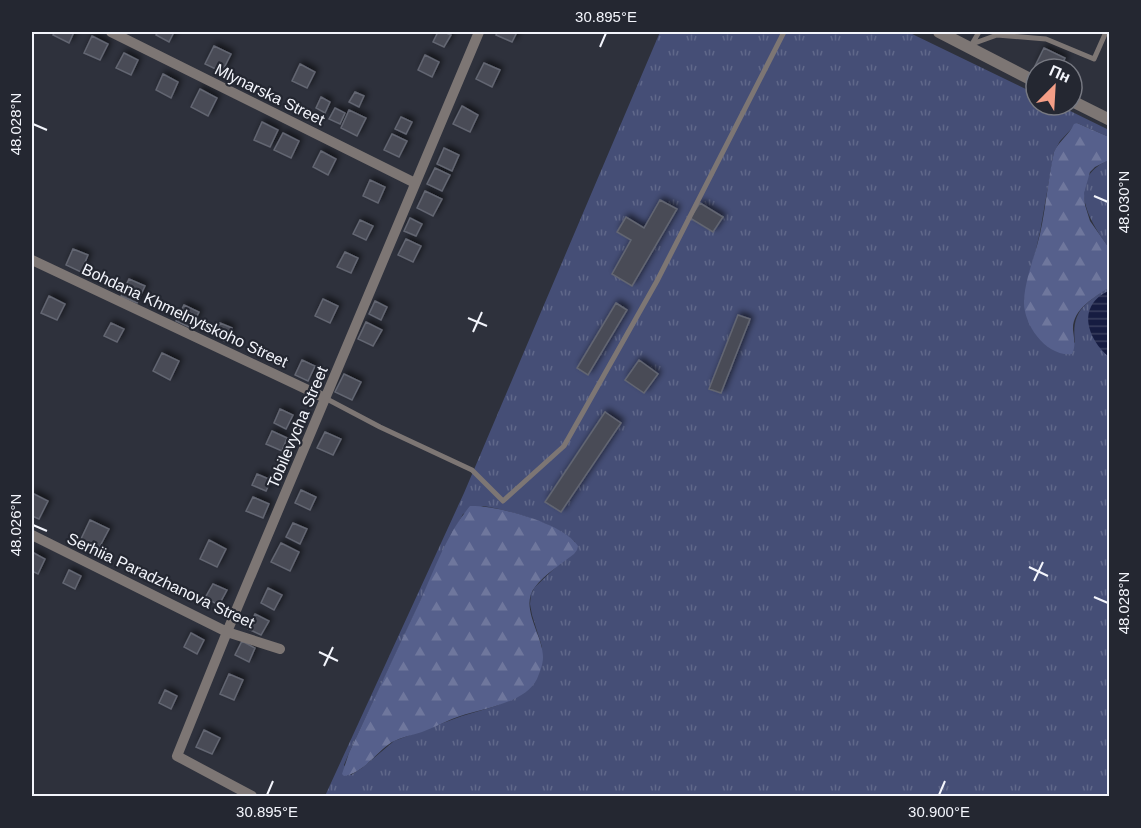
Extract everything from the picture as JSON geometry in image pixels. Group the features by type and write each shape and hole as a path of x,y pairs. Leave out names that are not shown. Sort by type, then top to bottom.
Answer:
{"street":[{"name":"Mlynarska Street","path":"111,32 415,183"},
{"name":"Tobilevycha Street","path":"252,796 177,756 479,32"},
{"path":"939,32 971,46 1024,75"},
{"path":"1084,107 1110,120"},
{"name":"Bohdana Khmelnytskoho Street","path":"32,260 325,398"},
{"name":"Serhiia Paradzhanova Street","path":"32,535 227,632 280,650"}],"lane":[{"path":"325,398 472,470 503,501 564,446 657,281 784,32"},
{"path":"971,46 979,32"},
{"path":"971,46 997,35 1046,39 1094,59 1106,32"}],"green space":[{"path":"660,32 908,32 1024,88 1024,117 1082,117 1109,130 1109,137 1077,123 1060,141 1054,152 1040,232 1024,301 1075,343 1075,323 1081,309 1109,287 1109,291 1099,297 1093,305 1090,322 1096,341 1110,357 1109,796 325,796 464,493","holes":["483,506 519,514 544,523 575,542 558,565 535,587 531,594 532,615 542,647 523,693 496,706 394,741 351,775 344,765 349,753 463,514"]},
{"path":"1077,123 1109,137 1109,160 1090,172 1084,193 1090,221 1109,248 1110,287 1080,310 1074,323 1072,354 1062,354 1045,345 1032,329 1027,319 1024,301 1042,224 1054,152"},
{"path":"1109,160 1109,248 1088,213 1084,189 1087,178 1096,168"},
{"path":"470,506 512,512 545,523 559,530 578,546 574,554 539,582 531,595 530,612 543,657 537,679 531,688 511,700 392,742 358,771 344,776 342,774 349,753 442,551"}],"shaded area":[{"path":"1109,291 1109,357 1095,341 1088,322 1092,305"}],"building":[{"path":"55,32 74,32 69,43 53,35"},
{"path":"158,32 174,32 169,42 156,35"},
{"path":"438,32 451,35 444,47 433,42"},
{"path":"497,32 517,32 512,42 496,35"},
{"path":"92,36 108,44 100,60 84,53"},
{"path":"214,46 231,54 222,72 205,64"},
{"path":"1044,48 1063,57 1040,57"},
{"path":"124,53 138,60 131,75 116,68"},
{"path":"425,55 439,62 432,77 418,70"},
{"path":"484,63 500,70 492,87 476,79"},
{"path":"300,64 315,72 307,88 292,81"},
{"path":"163,74 178,82 171,98 156,90"},
{"path":"200,89 217,98 208,116 191,107"},
{"path":"355,92 364,96 359,107 349,102"},
{"path":"321,97 330,102 325,113 316,108"},
{"path":"462,106 478,115 470,132 453,124"},
{"path":"335,108 345,113 340,124 329,119"},
{"path":"349,110 366,118 357,136 341,128"},
{"path":"401,117 412,122 406,134 395,129"},
{"path":"262,122 278,130 270,147 254,140"},
{"path":"283,133 299,141 291,158 274,150"},
{"path":"392,134 407,141 399,157 384,150"},
{"path":"444,148 459,155 452,171 437,164"},
{"path":"321,151 336,159 328,175 313,167"},
{"path":"435,168 450,175 442,191 427,184"},
{"path":"370,180 385,187 378,203 363,196"},
{"path":"425,191 442,199 433,216 417,208"},
{"path":"660,200 677,209 632,286 612,274 631,240 617,232 626,217 644,228"},
{"path":"700,203 723,217 713,232 690,218"},
{"path":"410,218 422,224 416,236 404,231"},
{"path":"360,220 373,226 366,240 353,234"},
{"path":"406,239 421,246 413,262 398,255"},
{"path":"73,249 88,255 81,272 66,265"},
{"path":"345,252 358,258 351,273 337,267"},
{"path":"129,279 145,286 137,303 121,296"},
{"path":"49,296 65,304 57,320 41,313"},
{"path":"323,299 338,306 330,323 315,316"},
{"path":"375,301 387,307 381,320 369,314"},
{"path":"616,303 627,310 588,375 577,368"},
{"path":"184,305 199,312 191,328 176,321"},
{"path":"738,315 750,319 721,393 709,389"},
{"path":"366,322 382,330 373,346 358,339"},
{"path":"111,323 124,329 117,342 104,336"},
{"path":"220,323 232,328 226,342 214,336"},
{"path":"162,353 179,361 170,380 153,371"},
{"path":"302,360 315,366 308,381 295,375"},
{"path":"639,360 658,374 644,393 625,380"},
{"path":"344,374 361,382 352,400 335,392"},
{"path":"280,409 293,415 286,429 274,423"},
{"path":"605,412 621,423 561,512 545,502"},
{"path":"272,431 287,438 282,451 266,444"},
{"path":"325,432 341,439 333,455 317,448"},
{"path":"257,474 271,480 266,491 252,485"},
{"path":"301,490 316,497 310,510 295,503"},
{"path":"32,493 48,501 39,519 32,516"},
{"path":"253,497 269,504 263,518 246,511"},
{"path":"90,520 109,529 99,548 81,539"},
{"path":"293,523 307,529 300,544 286,537"},
{"path":"209,540 226,549 217,567 200,559"},
{"path":"281,543 299,552 290,571 271,562"},
{"path":"32,552 45,559 38,574 32,571"},
{"path":"69,570 81,576 75,589 63,583"},
{"path":"213,584 227,590 219,605 205,598"},
{"path":"268,588 282,595 274,610 261,603"},
{"path":"255,614 269,621 261,635 248,629"},
{"path":"191,633 204,640 197,654 184,647"},
{"path":"242,641 255,648 249,662 235,655"},
{"path":"229,674 243,680 234,700 220,694"},
{"path":"165,690 177,696 171,709 159,703"},
{"path":"204,730 220,738 212,754 196,747"}]}
